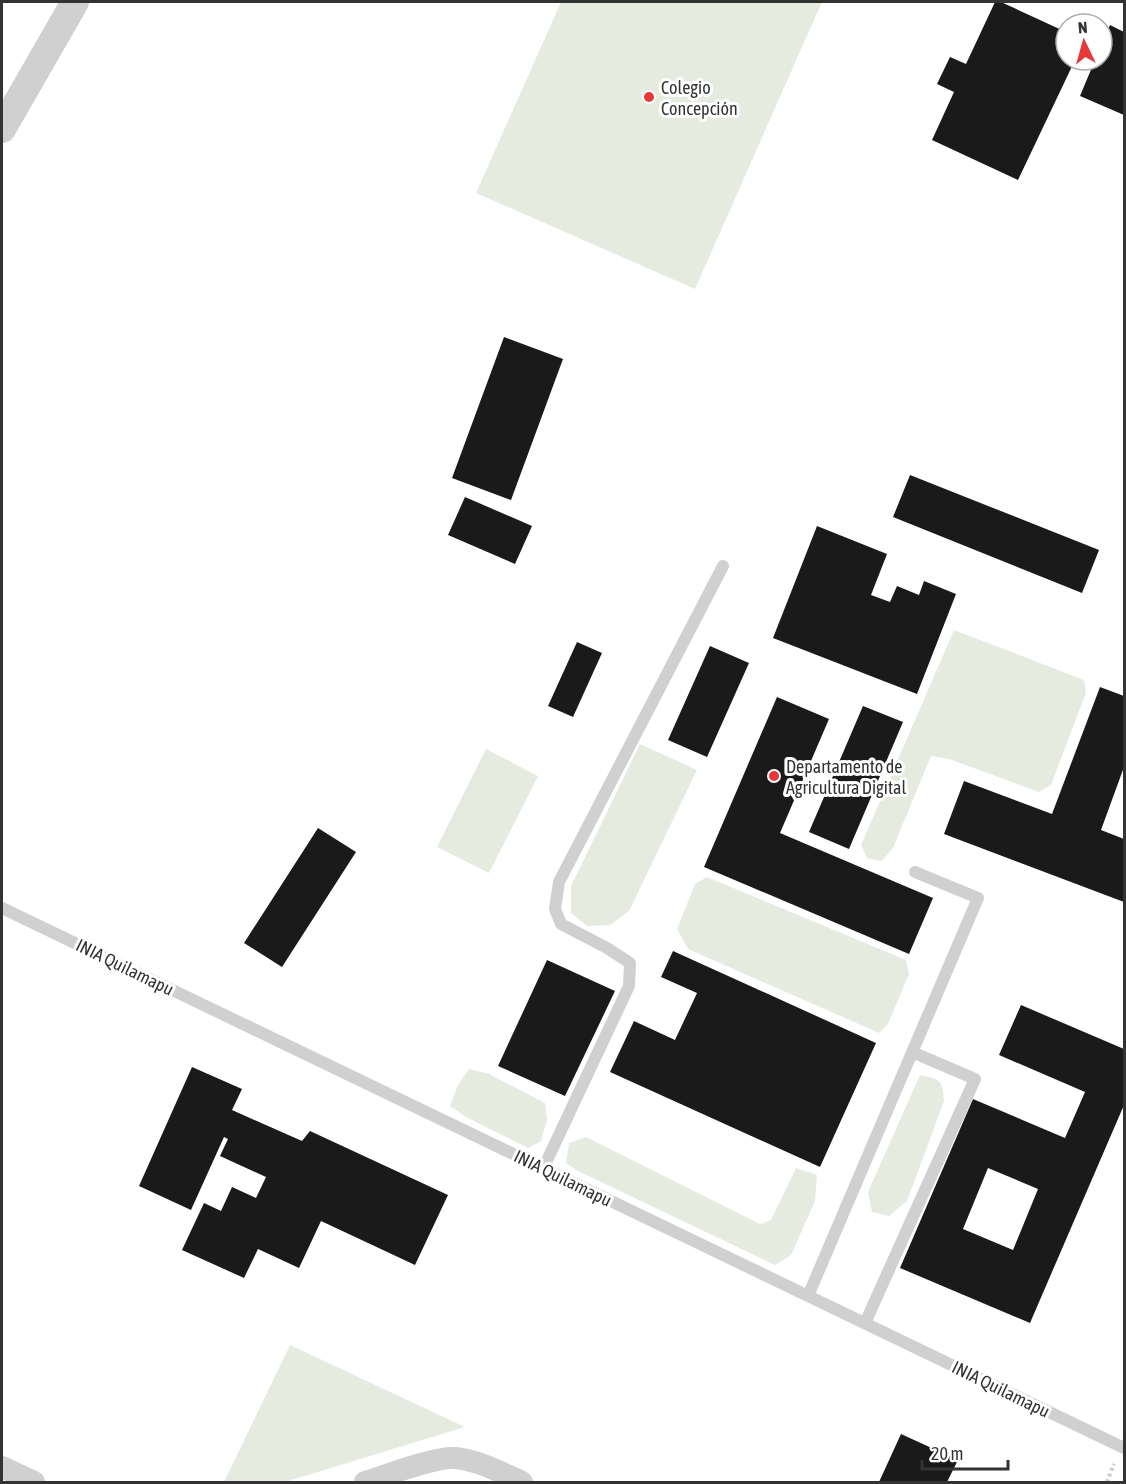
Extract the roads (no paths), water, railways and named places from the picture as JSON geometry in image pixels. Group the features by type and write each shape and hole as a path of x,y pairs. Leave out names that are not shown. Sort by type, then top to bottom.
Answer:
{"street":[{"path":"2,129 75,2"},
{"path":"365,1482 428,1463 454,1458 484,1464 522,1482"},
{"path":"2,1467 34,1482"}],"lane":[{"path":"543,1169 629,986 630,963 561,924 555,909 559,882 723,566"},
{"path":"808,1296 978,898 915,872"},
{"name":"INIA Quilamapu","path":"2,908 1125,1448"},
{"path":"865,1323 975,1079 912,1052"}],"place":[{"name":"Colegio Concepción","path":"649,97"},
{"name":"Departamento de Agricultura Digital","path":"774,776"}]}
